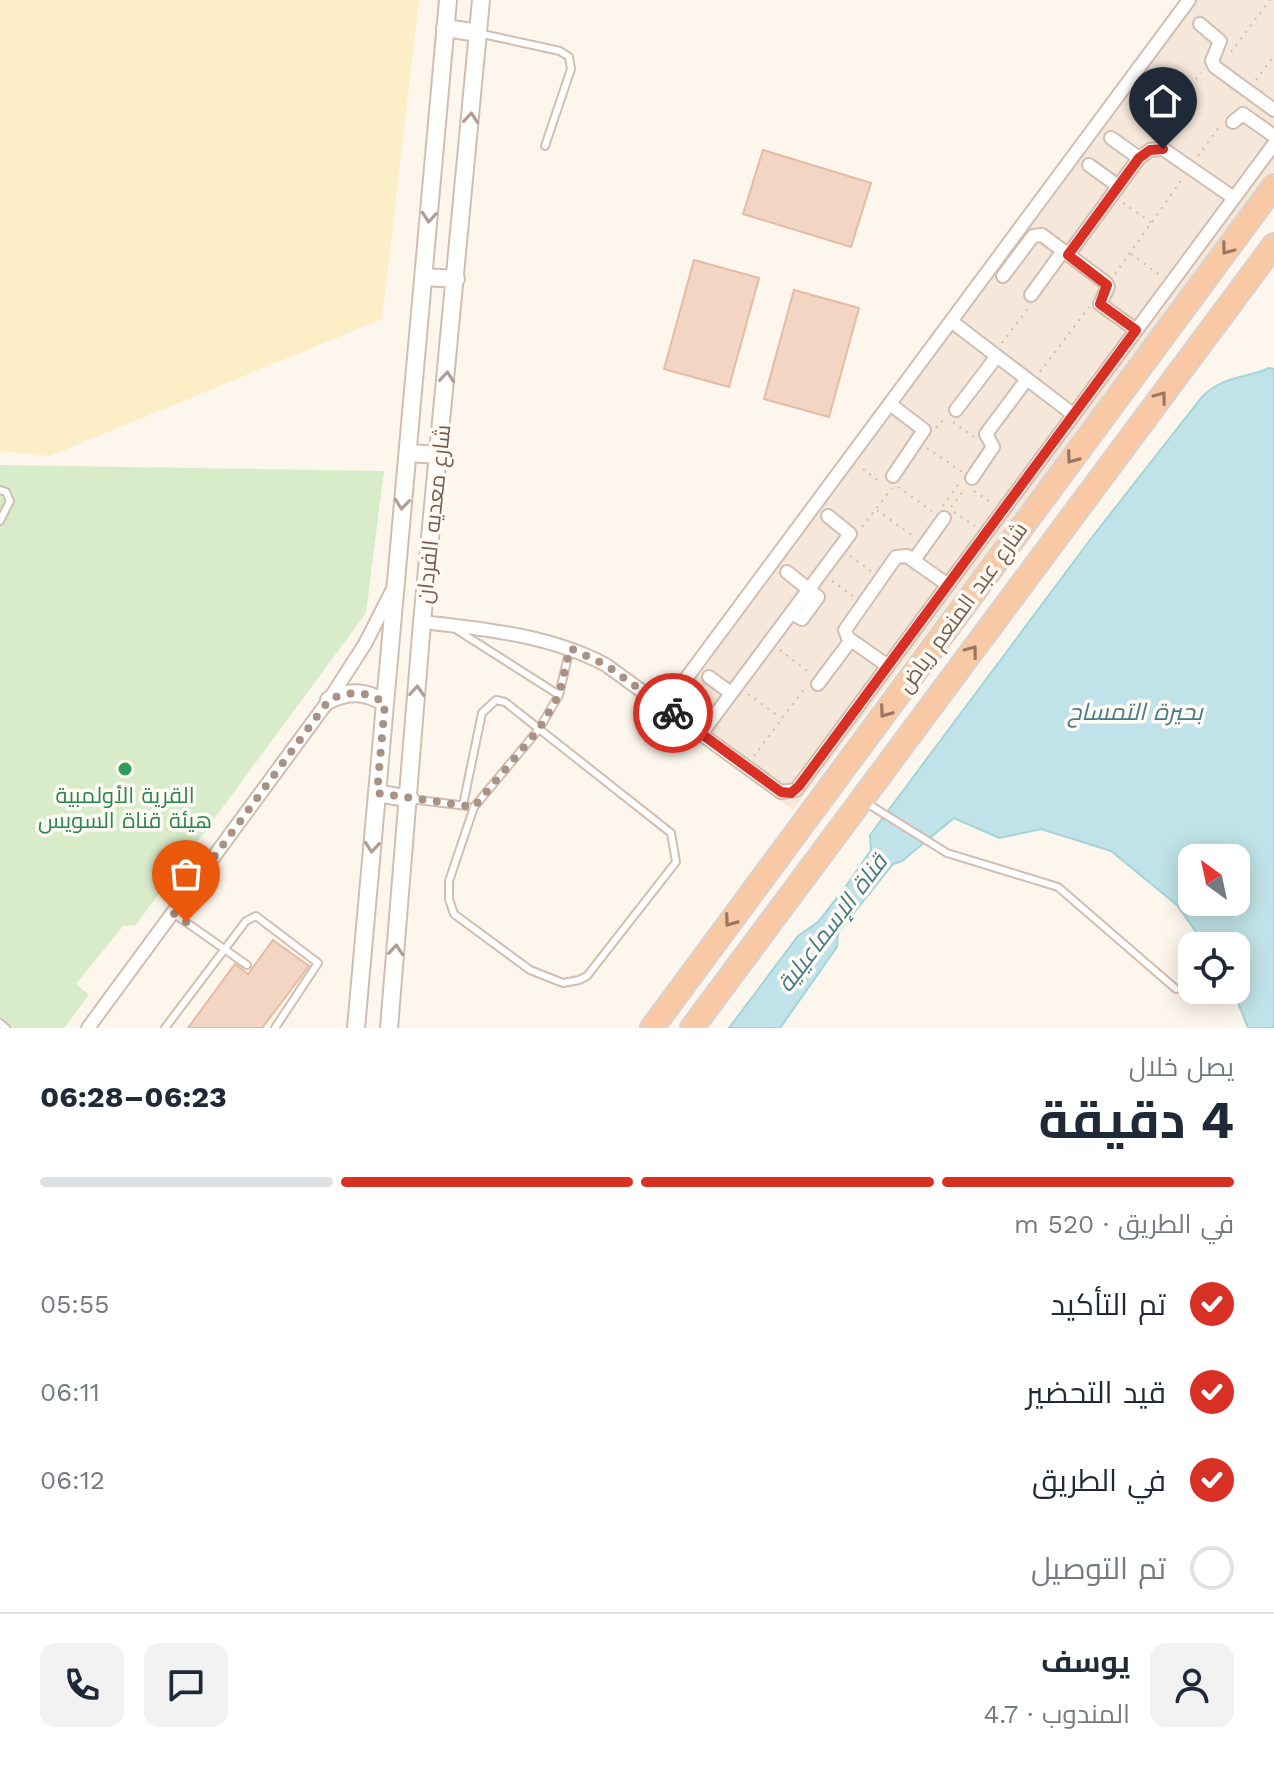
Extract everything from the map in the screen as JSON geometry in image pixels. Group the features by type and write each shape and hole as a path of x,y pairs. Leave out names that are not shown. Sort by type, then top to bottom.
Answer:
{"highway":[{"name":"شارع عبد المنعم رياض","path":"652,1028 1274,186"},
{"name":"شارع عبد المنعم رياض","path":"692,1028 1272,251"},
{"path":"799,828 826,848"}],"street":[{"name":"شارع معديه الفردان","path":"356,1028 448,0"},
{"name":"شارع معديه الفردان","path":"389,1028 422,622 481,0"},
{"path":"665,707 1189,0"},
{"path":"1200,24 1220,41 1212,61 1218,69 1274,110"},
{"path":"445,28 478,33"},
{"path":"1229,121 1243,114 1274,136"},
{"path":"1111,138 1145,154"},
{"path":"422,622 545,641 570,648 606,665 781,792 796,790 1274,144"},
{"path":"1031,295 1145,154 1163,149 1234,198"},
{"path":"1089,165 1115,191"},
{"path":"1003,276 1036,234 1042,235 1107,285 1099,302 1136,330"},
{"path":"424,277 456,279"},
{"path":"951,321 1074,415"},
{"path":"956,410 997,356"},
{"path":"966,482 993,447 986,434 1029,381"},
{"path":"890,404 922,428 924,433 894,480"},
{"path":"408,453 440,455"},
{"path":"910,558 947,514"},
{"path":"701,734 850,533 828,516"},
{"path":"888,666 851,640 845,630 896,557 910,558 948,585"},
{"path":"787,572 810,589"},
{"path":"88,1028 329,700 365,644 394,585"},
{"path":"813,682 851,640"},
{"path":"709,677 734,690"},
{"path":"329,700 352,692 364,693 385,703"},
{"path":"377,793 410,799"}],"lane":[{"path":"478,33 560,51 569,57 571,69 545,146"},
{"path":"0,490 6,492 10,501 0,521"},
{"path":"448,625 478,641 559,695"},
{"path":"463,805 482,713 496,700 505,702 539,729 671,833 676,846 676,862 587,976 563,983 530,970 454,914 449,899 449,881 474,807 539,729 559,695 570,648"},
{"path":"410,799 474,807"},
{"path":"862,800 947,853 1058,887 1176,989"},
{"path":"173,913 247,965"},
{"path":"165,1028 246,921 256,916 317,959 317,969 275,1028"},
{"path":"0,1023 6,1028"}],"path":[{"path":"1218,69 1270,0"},
{"path":"1248,91 1274,56"},
{"path":"1145,154 1152,139 1203,69"},
{"path":"1142,93 1170,114"},
{"path":"1107,285 1190,168 1229,121"},
{"path":"1115,191 1152,222"},
{"path":"1130,254 1171,283"},
{"path":"1029,381 1090,306 1099,302"},
{"path":"923,445 965,474 966,482 947,514"},
{"path":"863,469 890,489"},
{"path":"894,480 937,514 966,482"},
{"path":"966,482 1003,511"},
{"path":"943,504 947,514 986,533"},
{"path":"876,509 918,540 910,558"},
{"path":"839,549 881,578"},
{"path":"821,573 863,603"},
{"path":"746,767 813,682 770,642"},
{"path":"734,690 782,719"}],"shaded area":[{"path":"1181,0 1274,0 1274,171 793,810 656,710"}],"green space":[{"name":"القرية الأولمبية هيئة قناة السويس","path":"0,465 384,471 366,613 136,925 123,926 76,984 89,995 64,1028 0,1028"}],"sand":[{"path":"0,0 419,0 382,319 50,456 0,451"}],"water":[{"name":"بحيرة التمساح","path":"1274,369 1274,1028 1248,1028 1239,1004 1250,1004 1250,932 1196,932 1185,916 1250,916 1250,844 1178,844 1178,906 1111,851 1041,829 999,838 954,818 902,861 893,864 838,933 837,947 780,1028 729,1028 798,936 818,922 846,886 871,850 870,835 1093,536 1202,397 1225,381"}],"building":[{"path":"763,150 871,183 851,247 743,214"},
{"path":"694,260 759,278 729,387 664,369"},
{"path":"794,290 859,308 829,417 764,399"},
{"path":"273,940 309,966 262,1028 188,1028 235,964 248,974"}],"way so far":[{"path":"186,922 173,913 329,700 340,695 364,693 385,703 377,793 474,807 539,729 559,695 570,648 606,665 673,713"}],"place":[{"name":"القرية الأولمبية هيئة قناة السويس","path":"125,769"}],"route":[{"path":"673,713 781,792 796,790 1136,330 1100,304 1099,299 1107,285 1068,255 1139,158 1150,150 1163,149"}],"water label":[{"name":"قناة الإسماعيلية","path":"832,923"}]}
